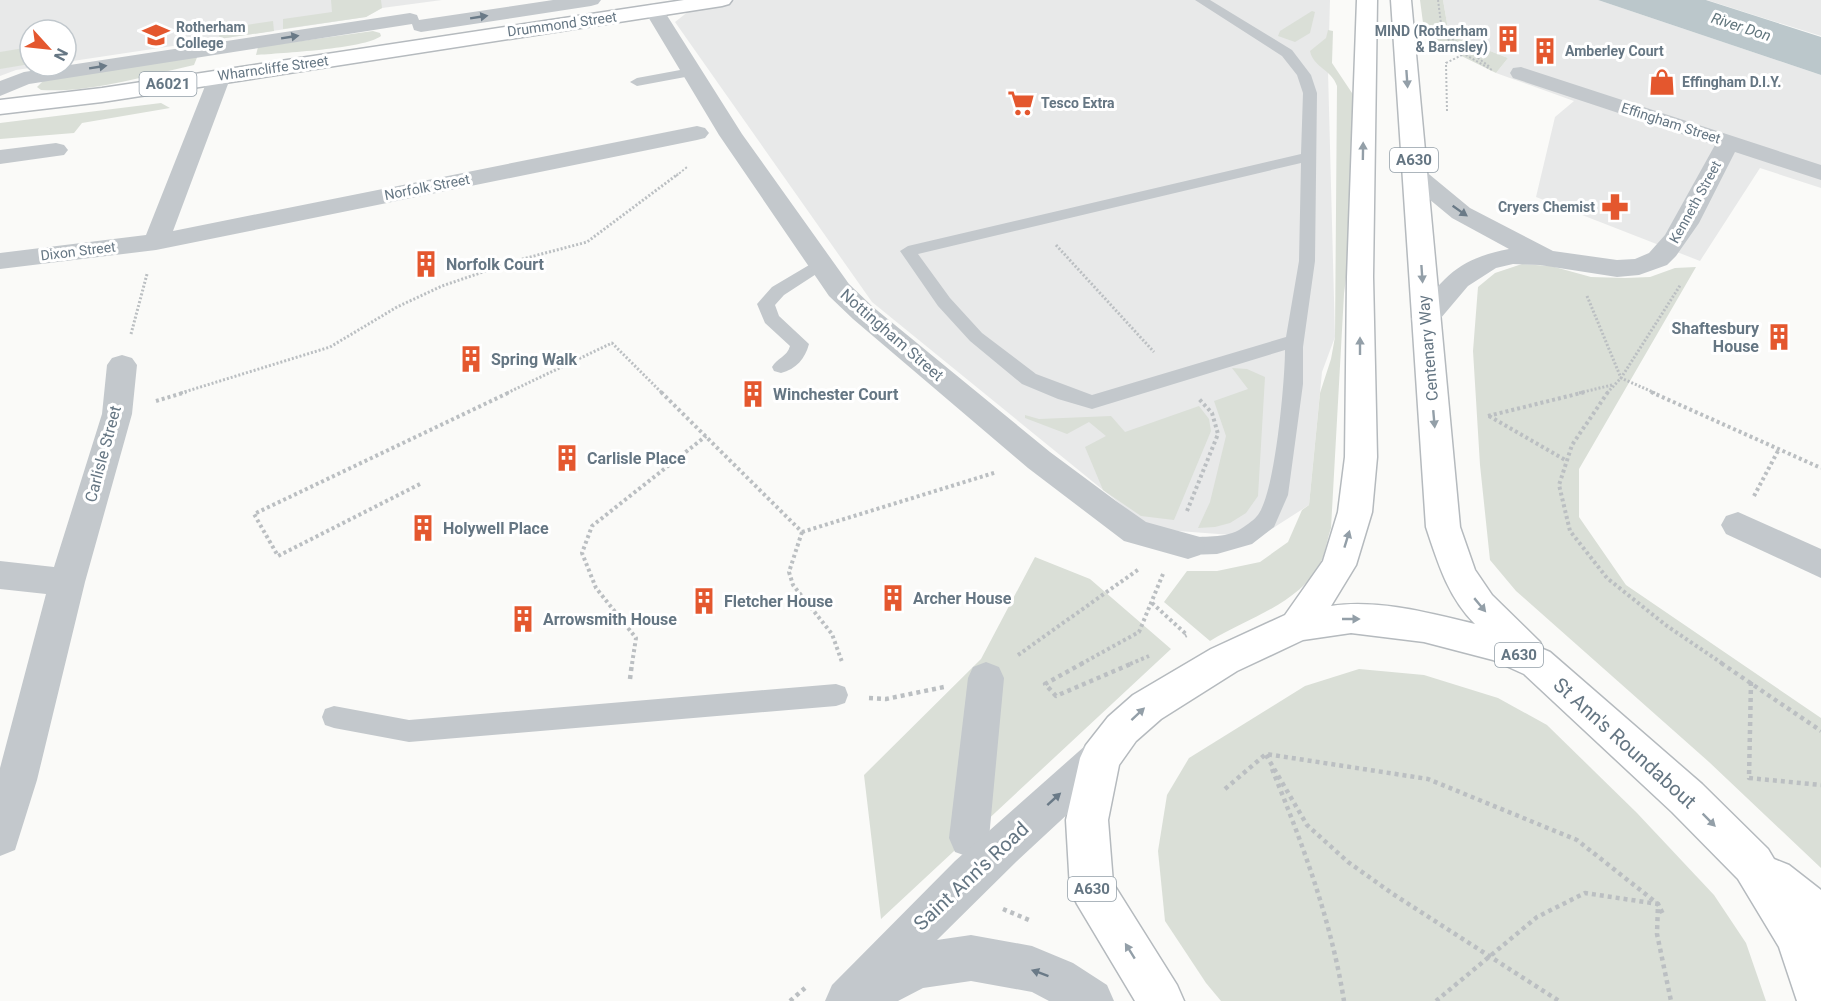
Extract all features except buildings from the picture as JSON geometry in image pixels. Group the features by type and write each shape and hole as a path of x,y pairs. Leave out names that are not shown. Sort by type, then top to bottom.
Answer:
{"main road":[{"name":"Drummond Street","path":"474,37 722,0"},
{"name":"Centenary Way","path":"1401,0 1443,527 1459,576 1479,605 1537,663"},
{"path":"1298,626 1339,565 1355,512 1361,457 1360,297 1365,7"},
{"name":"Wharncliffe Street","path":"0,107 474,37"},
{"name":"St Ann's Roundabout","path":"1161,1001 1092,889 1087,820 1100,758 1122,729 1147,707 1224,660 1298,626 1351,618 1424,627 1501,646 1537,663 1687,798 1753,864 1798,936 1820,1001"},
{"path":"1753,864 1821,918"}],"street":[{"path":"398,0 400,13 416,23 474,37"},
{"name":"Wharncliffe Street","path":"0,88 24,78 591,0"},
{"name":"Nottingham Street","path":"654,10 731,135 839,290 863,313 1039,460 1136,532 1181,545"},
{"name":"Effingham Street","path":"1521,73 1821,173"},
{"path":"156,242 220,76"},
{"name":"Norfolk Street","path":"156,242 697,133"},
{"name":"Kenneth Street","path":"1425,319 1464,275 1483,264 1503,258 1525,256 1610,268 1636,267 1657,260 1672,245 1728,142"},
{"path":"0,157 56,150"},
{"name":"Kenneth Street","path":"1415,175 1461,213 1514,242 1563,260"},
{"name":"Dixon Street","path":"0,261 156,242"},
{"name":"Carlisle Street","path":"0,837 17,780 67,582 117,414 122,365"},
{"path":"1738,525 1821,564"},
{"path":"0,575 67,582"},
{"path":"969,838 986,678"},
{"name":"Saint Ann's Road","path":"848,1001 903,940 983,863 1100,758"},
{"name":"Saint Ann's Road","path":"848,1001 919,966 971,958 1032,969 1057,979 1091,1001"}],"lane":[{"path":"1181,545 1217,545 1244,538 1266,521 1278,495 1294,384 1296,340 1306,261 1310,93 1304,75 1287,53 1201,0"},
{"path":"637,82 691,72"},
{"path":"1296,340 1092,402 1029,379 976,337 944,302 908,251 1309,157"},
{"path":"781,368 790,363 799,352 800,344 771,320 766,304 778,291 821,263"},
{"path":"334,717 409,731 836,695"}],"path":[{"path":"1437,0 1439,32 1464,54 1490,70 1521,73"},
{"path":"1437,0 1442,31 1491,68 1521,73"},
{"path":"1447,121 1446,63 1464,54"},
{"path":"117,414 330,347 397,307 442,286 515,261 587,242 731,135"},
{"path":"122,365 156,242"},
{"path":"1672,245 1689,272 1621,378 1612,385 1572,445 1559,485 1570,531 1607,578 1667,626 1821,731"},
{"path":"1563,260 1621,378 1821,468"},
{"path":"420,484 278,556 254,514 612,343 802,532"},
{"path":"1567,461 1488,416 1612,385"},
{"path":"625,714 636,638 596,588 582,553 592,526 706,436"},
{"path":"1738,525 1779,449"},
{"path":"802,532 1039,460"},
{"path":"802,532 789,572 793,585 832,634 843,664 836,695 886,699 986,678 1181,545"},
{"path":"1159,651 1056,696 1045,684 1139,632 1181,545"},
{"path":"1152,603 1187,635 1178,641"},
{"path":"1752,682 1749,778 1821,784"},
{"path":"1266,754 1307,825 1348,862 1393,894 1559,1001"},
{"path":"1266,754 1312,867 1328,917 1340,970 1344,1001"},
{"path":"1225,789 1266,754 1428,779 1577,840 1658,904 1663,914"},
{"path":"1436,1001 1537,918 1585,893 1658,904"},
{"path":"1658,904 1657,934 1671,1001"}],"shaded area":[{"name":"Rotherham College","path":"0,0 442,0 382,8 366,17 78,60 78,18 18,18 18,70 0,76"},
{"path":"331,0 381,0 382,8 366,17 283,29 283,19 332,12"},
{"path":"735,0 1330,0 1328,71 1335,337 1322,372 1309,505 1259,537 1151,529 872,302 675,22 689,11"},
{"path":"1420,0 1443,0 1449,35 1508,58 1496,73 1425,38"},
{"path":"1443,0 1598,0 1821,75 1821,188 1760,168 1700,261 1536,197 1555,117 1574,101 1496,73 1508,58 1449,35"},
{"path":"1707,0 1821,0 1821,36 1757,16"},
{"path":"1312,11 1315,12 1310,33 1295,42 1278,36 1280,31"},
{"path":"273,21 274,31 219,39 220,29"},
{"path":"1328,30 1333,31 1332,63 1354,96 1351,237 1344,294 1331,528 1320,564 1311,578 1286,600 1210,641 1164,602 1187,571 1217,571 1260,562 1288,542 1302,510 1309,505 1320,393 1331,359 1335,337 1337,86 1331,76 1315,61 1310,51 1326,38"},
{"path":"373,31 380,33 381,36 358,44 322,50 256,55 258,47"},
{"path":"18,49 18,66 0,69 0,52"},
{"path":"198,55 194,65 118,83 60,90 41,90 37,87 44,80 78,78 78,74"},
{"path":"161,103 170,108 82,123 74,133 0,139 0,123"},
{"path":"1522,264 1551,266 1591,277 1625,278 1650,277 1675,268 1696,267 1579,469 1579,517 1626,585 1821,718 1821,868 1709,762 1516,591 1490,560 1480,465 1473,351 1478,287 1495,273"},
{"path":"1232,368 1247,369 1265,377 1258,496 1246,513 1230,523 1198,528 1210,502 1226,436 1214,401 1248,389"},
{"path":"1199,406 1209,419 1211,431 1174,520 1141,516 1103,490 1085,447 1106,436 1089,422 1067,434 1025,418 1025,415 1039,419 1111,416 1125,432"},
{"path":"1035,557 1090,579 1171,649 881,919 864,775 981,659"},
{"path":"1359,669 1424,675 1498,698 1547,725 1637,813 1714,895 1746,943 1766,1001 1221,1001 1206,983 1165,921 1158,851 1167,795 1189,758 1305,686"}],"water":[{"name":"River Don","path":"1598,0 1706,0 1821,37 1821,75"}],"place":[{"name":"Rotherham College","path":"156,35"},
{"name":"MIND (Rotherham & Barnsley)","path":"1508,39"},
{"name":"Amberley Court","path":"1545,51"},
{"name":"Effingham D.I.Y.","path":"1662,82"},
{"name":"Tesco Extra","path":"1021,103"},
{"name":"Cryers Chemist","path":"1615,207"},
{"name":"Norfolk Court","path":"426,264"},
{"name":"Shaftesbury House","path":"1779,337"},
{"name":"Spring Walk","path":"471,359"},
{"name":"Winchester Court","path":"753,394"},
{"name":"Carlisle Place","path":"567,458"},
{"name":"Holywell Place","path":"423,528"},
{"name":"Archer House","path":"893,598"},
{"name":"Fletcher House","path":"704,601"},
{"name":"Arrowsmith House","path":"523,619"}]}
